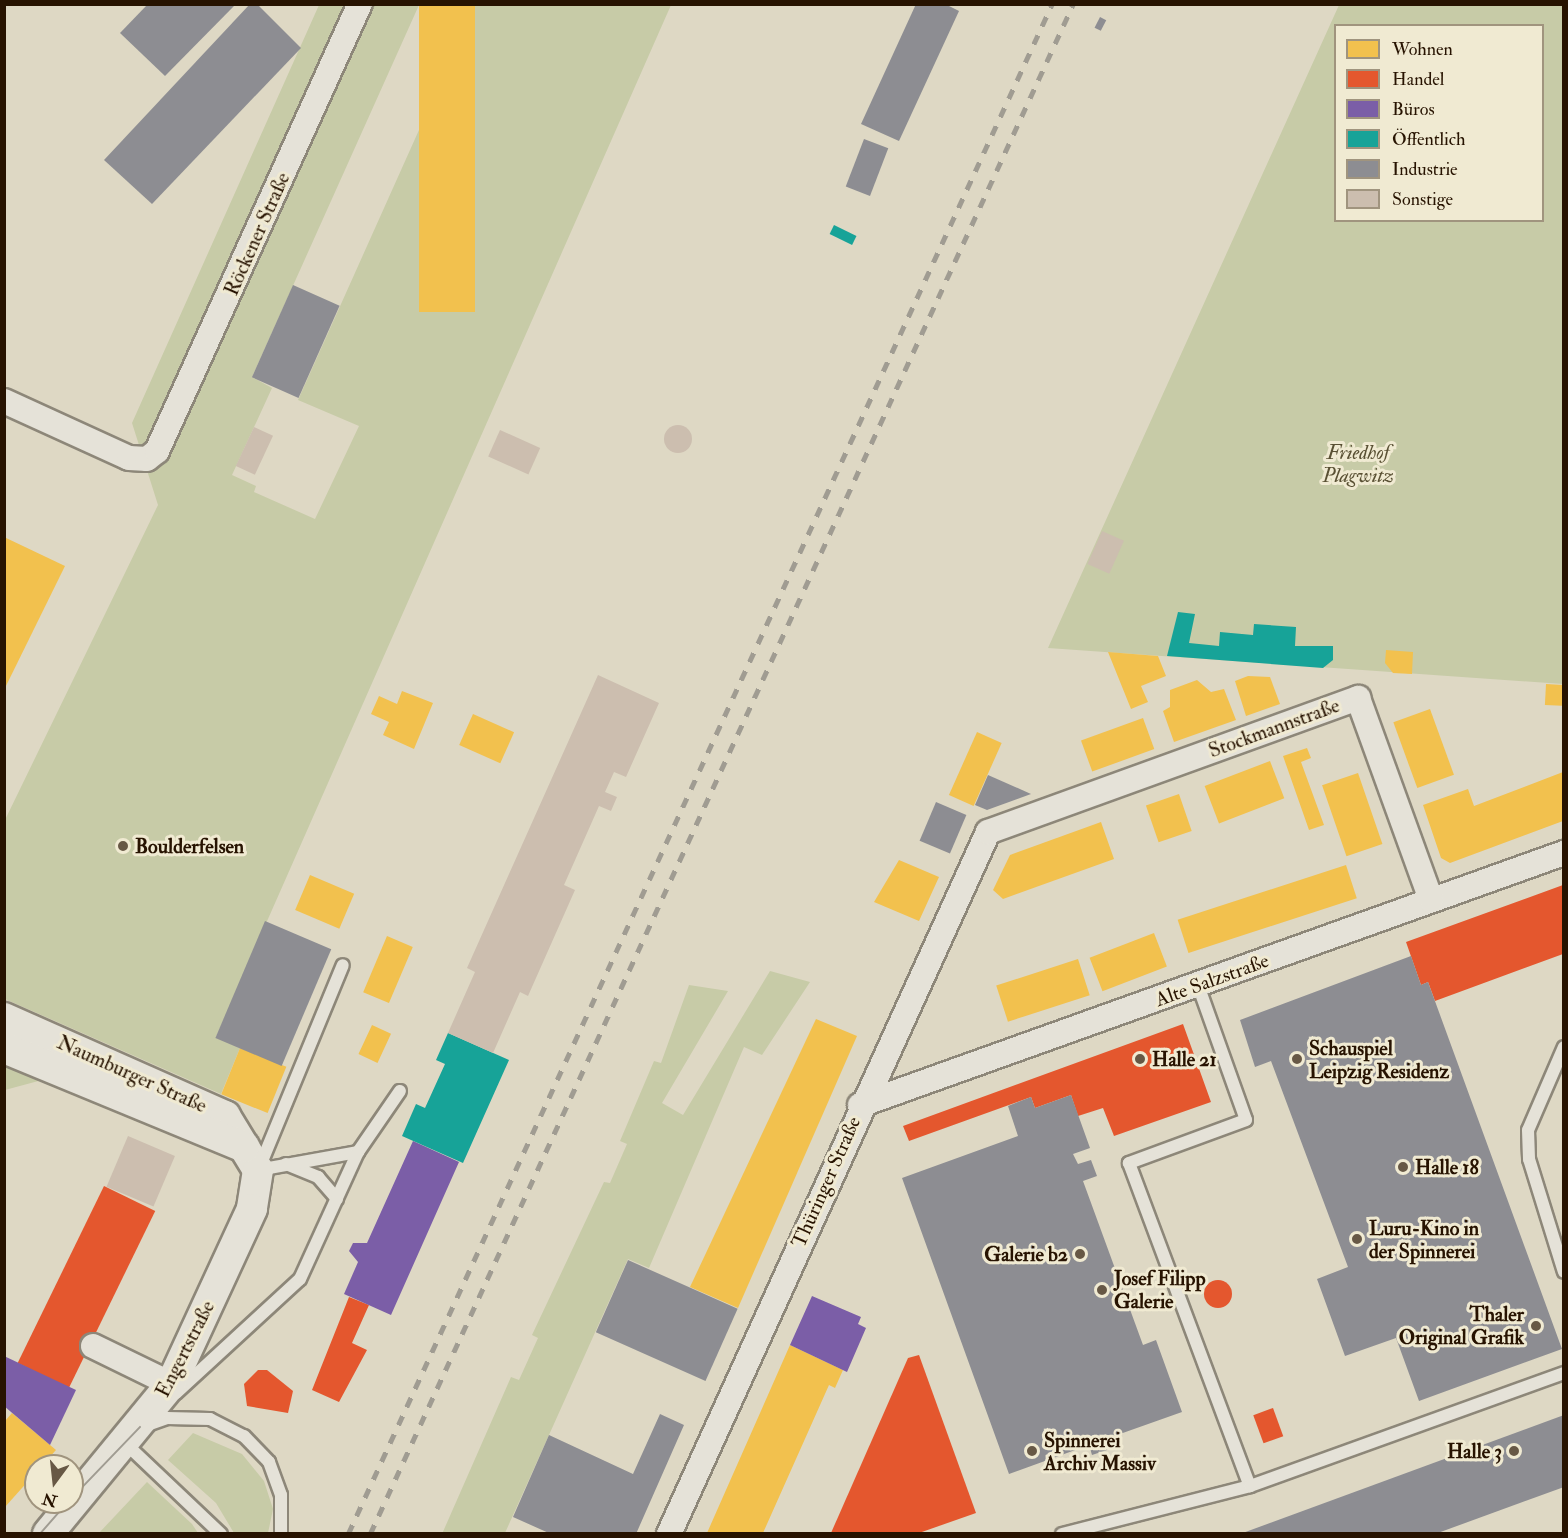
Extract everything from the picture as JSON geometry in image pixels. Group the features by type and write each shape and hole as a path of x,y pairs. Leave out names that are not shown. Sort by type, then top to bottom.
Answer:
{"street":[{"name":"Röckener Straße","path":"4,401 129,458 147,459 162,445 360,4"},
{"name":"Stockmannstraße","path":"988,832 1358,698 1431,900"},
{"name":"Thüringer Straße","path":"669,1533 860,1105 988,832"},
{"name":"Alte Salzstraße","path":"860,1105 1563,853"},
{"name":"Naumburger Straße","path":"4,1018 225,1116 262,1160"},
{"name":"Naumburger Straße","path":"4,1048 262,1160"},
{"name":"Engertstraße","path":"48,1533 133,1435 171,1384 252,1209 262,1160"},
{"path":"93,1346 171,1384"}],"lane":[{"path":"262,1160 343,965"},
{"path":"1198,985 1246,1120 1129,1163 1250,1486"},
{"path":"1563,1047 1528,1130 1529,1159 1563,1272"},
{"path":"133,1435 300,1279 358,1152 400,1091"},
{"path":"262,1160 358,1152"},
{"path":"262,1160 318,1178 337,1199"},
{"path":"1062,1533 1250,1486 1563,1373"},
{"path":"133,1435 167,1418 210,1419 244,1436 269,1462 281,1495 281,1533"},
{"path":"133,1435 220,1533"}],"green space":[{"path":"319,5 419,5 252,377 272,388 232,475 256,486 254,492 315,519 359,426 298,400 475,5 671,5 216,1037 240,1048 221,1094 5,999 4,822 158,505 132,423"},
{"name":"Friedhof Plagwitz","path":"1339,5 1563,5 1563,684 1048,648"},
{"path":"770,971 810,982 762,1055 744,1047 649,1268 628,1259 505,1533 442,1534 511,1377 519,1380 538,1338 532,1335 604,1182 610,1183 627,1144 620,1141 654,1061 661,1063 689,985 728,991 662,1103 683,1115"},
{"path":"5,1063 42,1080 5,1090"},
{"path":"193,1433 242,1454 264,1481 273,1509 268,1533 234,1533 216,1503 168,1460"},
{"path":"147,1482 192,1524 198,1533 99,1533"}],"building: Wohnen":[{"path":"419,4 475,4 475,312 419,312"},
{"path":"4,537 65,566 4,690"},
{"path":"1386,650 1413,652 1412,674 1393,673 1385,663"},
{"path":"1108,652 1158,656 1166,676 1141,686 1148,702 1131,709"},
{"path":"1248,676 1270,677 1280,704 1246,716 1235,681"},
{"path":"1197,680 1211,692 1224,689 1236,720 1174,742 1163,711 1170,707 1170,690"},
{"path":"1546,684 1563,685 1562,706 1545,705"},
{"path":"402,691 433,703 414,749 383,735 389,722 371,714 379,696 397,704"},
{"path":"1430,709 1454,775 1417,788 1393,722"},
{"path":"473,714 514,732 500,763 459,745"},
{"path":"1143,718 1154,749 1092,772 1081,741"},
{"path":"977,732 1002,743 974,806 949,795"},
{"path":"1307,748 1311,758 1301,762 1324,825 1309,830 1283,756"},
{"path":"1270,761 1284,798 1219,823 1205,786"},
{"path":"1563,772 1563,821 1450,863 1441,858 1423,805 1468,789 1474,806"},
{"path":"1358,773 1382,844 1346,856 1322,785"},
{"path":"1179,794 1192,831 1159,842 1146,805"},
{"path":"1101,822 1114,859 1003,899 993,890 1010,855"},
{"path":"899,860 939,877 919,921 874,902"},
{"path":"1346,865 1357,898 1188,953 1178,920"},
{"path":"310,875 354,894 339,929 295,910"},
{"path":"1154,933 1167,967 1102,991 1090,958"},
{"path":"387,936 413,947 389,1003 363,992"},
{"path":"1078,959 1090,995 1008,1022 996,986"},
{"path":"816,1019 857,1036 738,1308 690,1287"},
{"path":"372,1025 391,1034 378,1063 358,1054"},
{"path":"240,1048 286,1067 268,1113 221,1094"},
{"path":"790,1345 843,1370 835,1388 829,1385 763,1533 707,1533"},
{"path":"12,1413 56,1450 52,1454 24,1454 24,1486 5,1507 5,1421"}],"building: Handel":[{"path":"1563,885 1563,954 1435,1001 1428,982 1421,985 1406,942"},
{"name":"Halle 21","path":"1183,1024 1211,1102 1114,1136 1103,1108 1078,1116 1071,1095 1035,1108 1031,1097 909,1141 903,1126"},
{"path":"104,1186 155,1211 69,1388 18,1363"},
{"path":"1218,1280 1228,1284 1232,1294 1228,1304 1218,1308 1208,1304 1204,1294 1208,1284"},
{"path":"349,1297 369,1305 352,1343 367,1350 339,1402 312,1390"},
{"path":"919,1355 976,1513 919,1533 831,1533 908,1358"},
{"path":"258,1370 267,1370 293,1391 288,1413 247,1406 244,1384"},
{"path":"1273,1408 1283,1436 1264,1443 1253,1415"}],"building: Büros":[{"path":"413,1141 459,1162 391,1315 344,1294 358,1262 349,1251 353,1243 367,1243"},
{"path":"812,1296 861,1317 858,1324 866,1328 847,1372 790,1345"},
{"path":"4,1356 76,1390 50,1445 4,1406"}],"building: Öffentlich":[{"path":"834,225 856,236 852,245 830,234"},
{"path":"1178,612 1195,614 1189,643 1219,646 1220,632 1253,635 1254,624 1296,627 1295,646 1333,646 1333,660 1323,668 1167,656"},
{"path":"448,1033 509,1060 463,1163 402,1136 416,1104 425,1108 445,1064 436,1060"}],"building: Industrie":[{"path":"250,4 257,4 301,48 152,204 104,160"},
{"path":"916,4 945,4 959,11 899,141 861,124"},
{"path":"147,5 235,5 165,76 120,33"},
{"path":"1100,17 1106,20 1101,31 1095,28"},
{"path":"864,139 888,148 870,196 846,187"},
{"path":"293,285 340,306 299,398 252,377"},
{"path":"988,775 1031,794 987,810 975,805"},
{"path":"936,802 966,815 950,854 920,841"},
{"path":"265,921 331,949 282,1066 215,1038"},
{"name":"Halle 18","path":"1411,956 1421,985 1428,982 1562,1349 1419,1401 1396,1338 1345,1356 1317,1279 1348,1267 1271,1061 1255,1067 1240,1020"},
{"path":"1071,1095 1090,1148 1073,1154 1078,1164 1091,1160 1097,1176 1083,1181 1143,1345 1156,1340 1182,1412 1103,1440 1107,1450 1092,1455 1089,1445 1009,1474 902,1178 1018,1136 1008,1106 1031,1097 1035,1108"},
{"path":"628,1260 738,1309 705,1381 596,1332"},
{"path":"660,1414 684,1425 636,1534 551,1534 513,1517 549,1435 633,1474"},
{"name":"Halle 3","path":"1564,1415 1564,1487 1435,1534 1240,1534"}],"building: Sonstige":[{"path":"678,425 688,429 692,439 688,449 678,453 668,449 664,439 668,429"},
{"path":"254,427 273,436 255,475 236,466"},
{"path":"500,430 540,448 528,474 488,456"},
{"path":"1102,531 1124,541 1109,574 1087,564"},
{"path":"598,675 659,703 626,777 614,772 605,792 617,797 611,811 599,806 564,885 575,890 528,996 520,992 493,1053 448,1033 475,972 467,968"},
{"path":"128,1136 175,1156 153,1207 107,1187"}],"tram line":[{"path":"84,1485 140,1427"},
{"path":"40,1534 58,1514"}],"railway":[{"path":"348,1534 1052,4"},
{"path":"370,1534 1073,4"}],"place":[{"name":"Boulderfelsen","path":"123,846"},
{"name":"Halle 21","path":"1140,1059"},
{"name":"Schauspiel Leipzig Residenz","path":"1297,1059"},
{"name":"Halle 18","path":"1403,1167"},
{"name":"Luru-Kino in der Spinnerei","path":"1357,1239"},
{"name":"Galerie b2","path":"1080,1254"},
{"name":"Josef Filipp Galerie","path":"1102,1290"},
{"name":"Thaler Original Grafik","path":"1536,1326"},
{"name":"Spinnerei Archiv Massiv","path":"1032,1451"},
{"name":"Halle 3","path":"1514,1451"}]}
